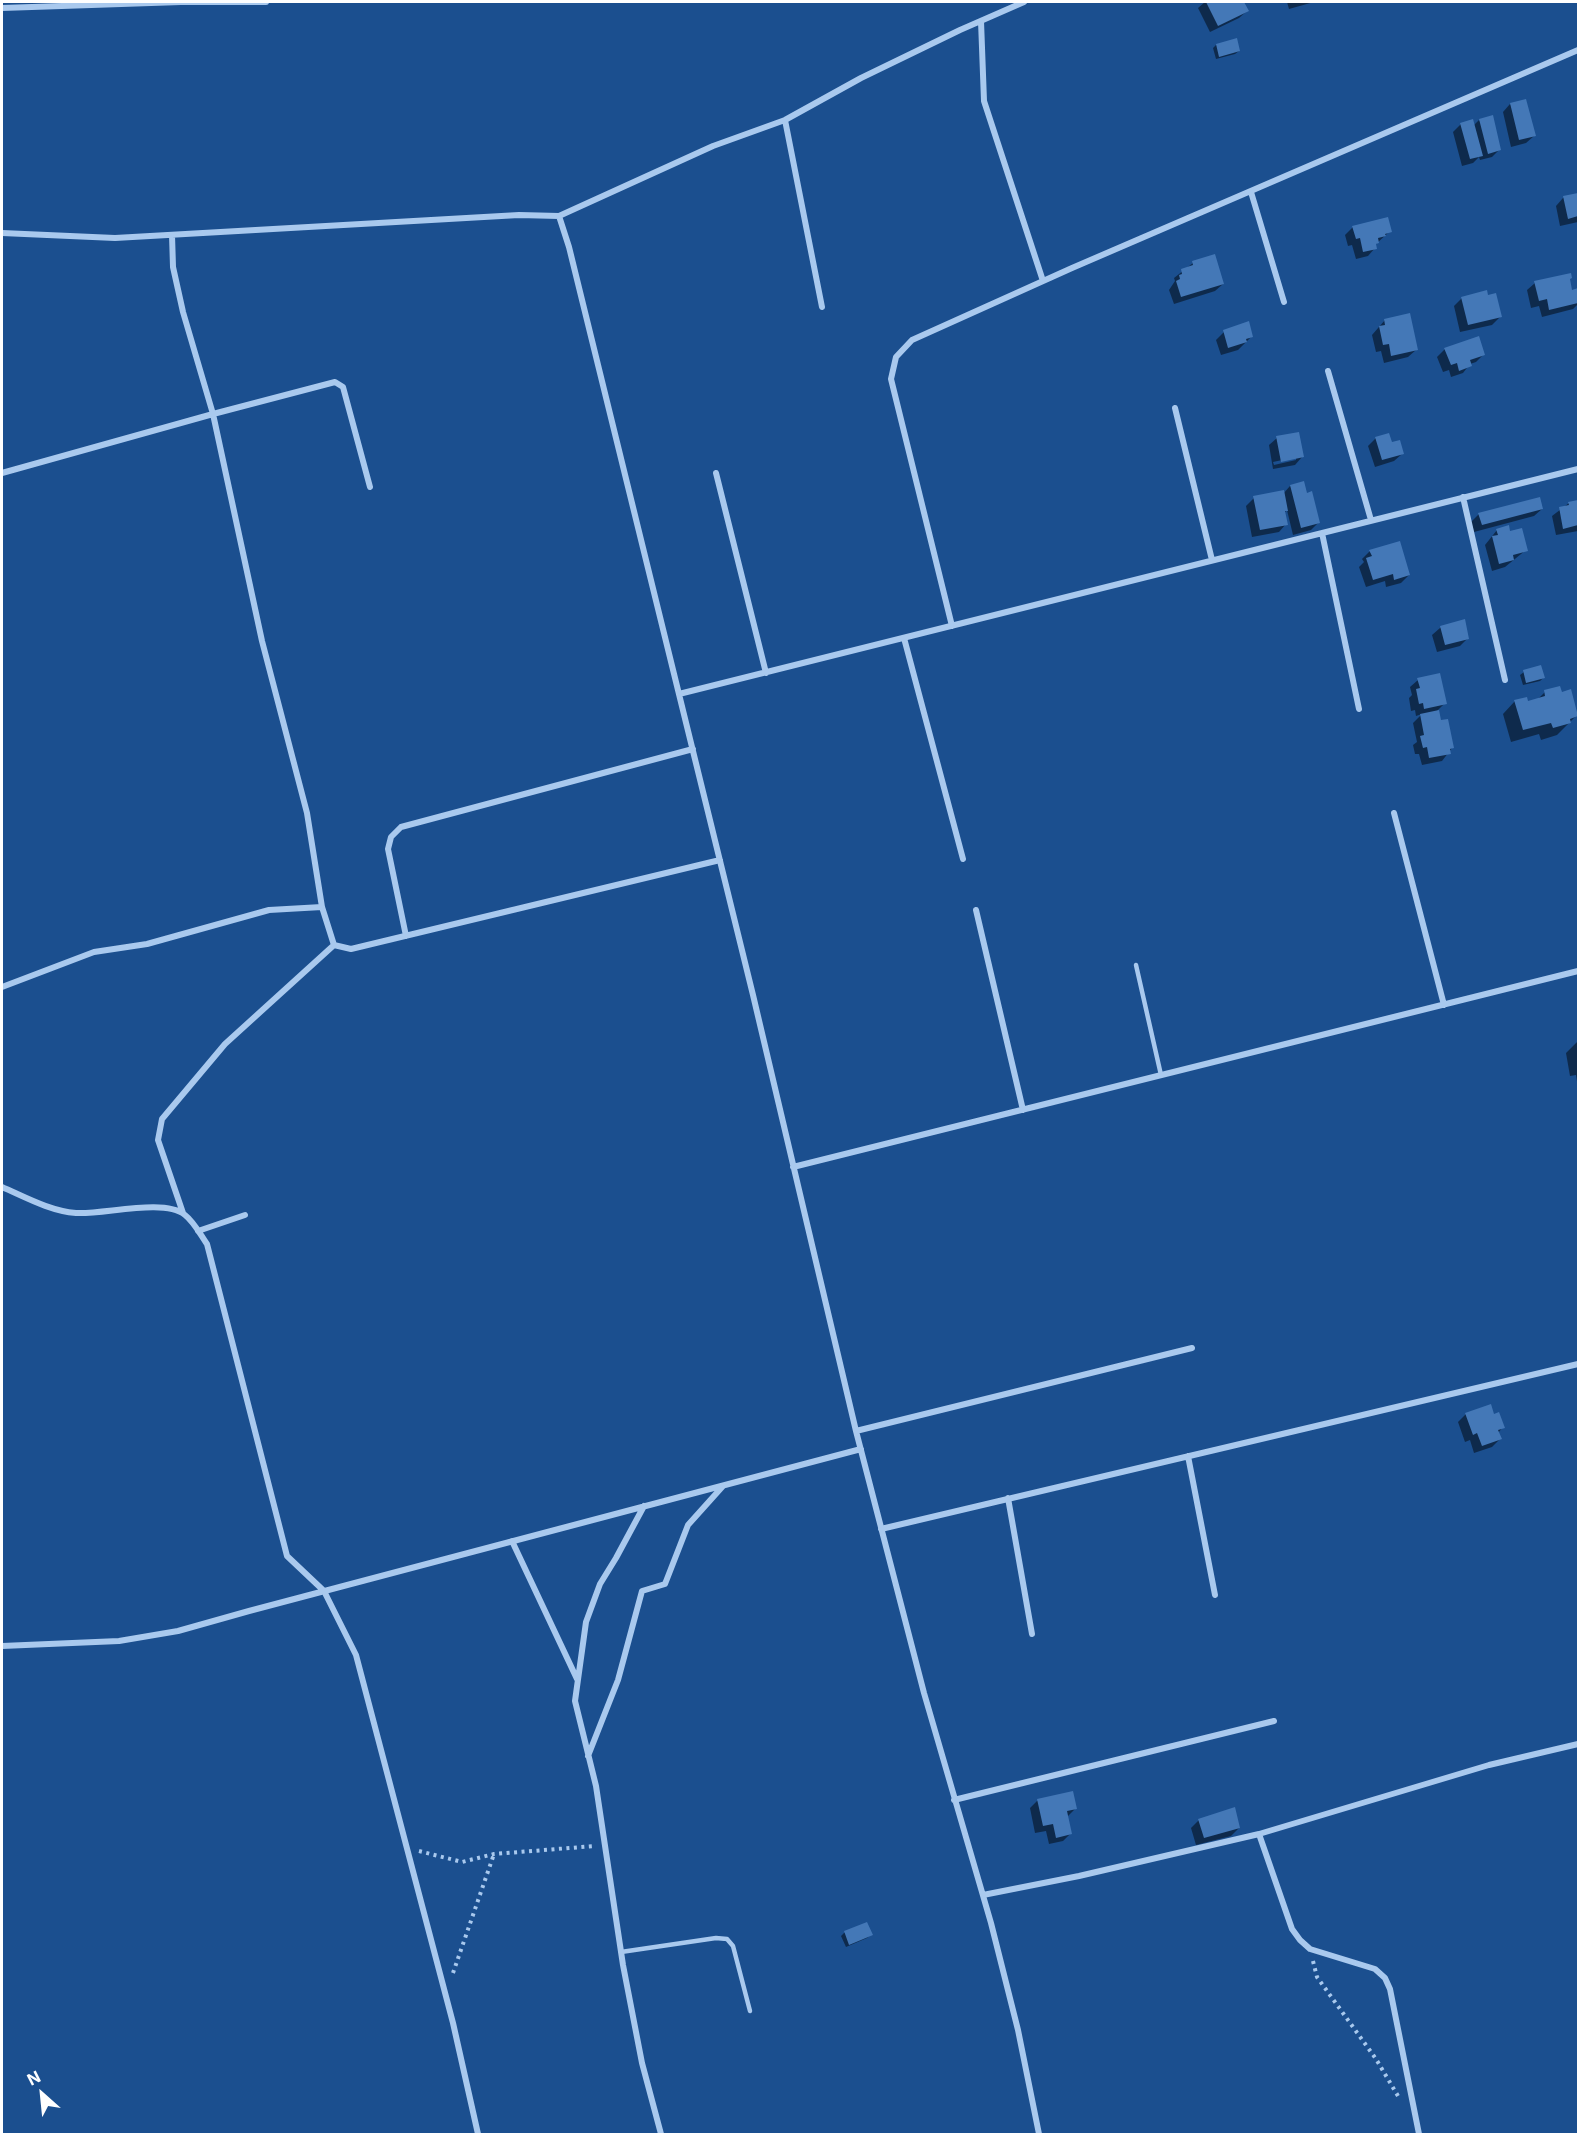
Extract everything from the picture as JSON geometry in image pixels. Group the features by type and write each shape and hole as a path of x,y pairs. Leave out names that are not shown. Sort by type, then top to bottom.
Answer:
{"street":[{"path":"2,8 182,2 266,2"},
{"path":"2,233 116,238 519,215 559,216 713,146 785,120 861,78 1024,2"},
{"path":"981,21 984,101 1043,281"},
{"path":"952,626 891,379 896,357 912,340 1578,50"},
{"path":"785,120 822,308"},
{"path":"1251,192 1284,302"},
{"path":"559,216 572,256 693,748 856,1431 954,1800 983,1895 1018,2030 1039,2134"},
{"path":"172,235 173,267 183,312 213,414 262,641 307,813 322,908 334,945"},
{"path":"1328,371 1371,520"},
{"path":"2,472 335,382 343,387 370,487"},
{"path":"1175,408 1212,560"},
{"path":"679,694 1578,469"},
{"path":"716,473 766,673"},
{"path":"1463,497 1505,680"},
{"path":"1322,533 1359,709"},
{"path":"904,638 963,860"},
{"path":"406,936 388,849 391,837 401,827 693,748"},
{"path":"1394,813 1444,1005"},
{"path":"334,945 351,949 720,860"},
{"path":"2,987 94,952 147,944 269,910 322,908"},
{"path":"976,910 1023,1110"},
{"path":"334,945 225,1044 162,1119 158,1140 183,1213 207,1244 287,1556 324,1591 356,1654 446,1994 478,2134"},
{"path":"793,1167 1578,971"},
{"path":"2,1187 43,1205 75,1213 166,1207 183,1213"},
{"path":"198,1231 245,1215"},
{"path":"856,1431 1192,1348"},
{"path":"881,1529 1578,1365"},
{"path":"2,1646 119,1641 178,1631 861,1449"},
{"path":"1188,1456 1215,1595"},
{"path":"588,1757 618,1680 642,1591 665,1584 688,1526 723,1486"},
{"path":"1008,1498 1032,1634"},
{"path":"644,1506 600,1584 586,1622 575,1701 596,1786 621,1952 642,2063 661,2134"},
{"path":"512,1541 577,1680"},
{"path":"954,1800 1274,1721"},
{"path":"983,1895 1079,1876 1259,1834 1489,1765 1578,1744"},
{"path":"1259,1834 1292,1929 1300,1940 1310,1949 1366,1965 1385,1978 1390,1989 1419,2134"}],"lane":[{"path":"1136,965 1161,1075"},
{"path":"621,1952 716,1938 727,1939 733,1946 750,2011"}],"path":[{"path":"407,1848 462,1862 494,1854 606,1846"},
{"path":"446,1994 494,1854"},
{"path":"1310,1949 1317,1977 1376,2059 1400,2099"}],"building":[{"path":"1206,2 1244,2 1249,11 1218,26"},
{"path":"1237,38 1240,51 1219,57 1216,44"},
{"path":"1526,99 1536,136 1519,140 1510,103"},
{"path":"1493,115 1501,150 1488,154 1479,119"},
{"path":"1473,119 1483,156 1470,159 1460,123"},
{"path":"1578,193 1578,216 1568,219 1563,196"},
{"path":"1388,217 1392,232 1378,238 1377,249 1363,252 1360,238 1356,239 1352,226"},
{"path":"1215,254 1224,284 1181,297 1176,281 1180,279 1181,269 1193,265 1192,261"},
{"path":"1571,273 1572,290 1578,288 1578,303 1549,310 1547,299 1539,301 1534,281"},
{"path":"1487,290 1488,295 1496,293 1502,317 1468,325 1461,297"},
{"path":"1410,313 1418,350 1391,356 1389,344 1383,345 1379,326 1385,325 1384,319"},
{"path":"1249,321 1253,337 1246,339 1247,342 1228,348 1223,330"},
{"path":"1479,336 1485,355 1470,360 1472,366 1459,371 1457,363 1451,365 1444,348"},
{"path":"1299,432 1304,457 1281,462 1276,436"},
{"path":"1389,433 1392,442 1400,440 1404,454 1382,460 1375,437"},
{"path":"1304,481 1307,493 1312,491 1320,523 1301,528 1290,485"},
{"path":"1284,490 1288,525 1260,530 1253,496"},
{"path":"1540,497 1543,509 1482,525 1478,513"},
{"path":"1578,500 1578,525 1563,529 1559,507"},
{"path":"1509,525 1510,531 1522,528 1528,551 1513,555 1514,560 1499,564 1492,536 1498,535 1496,529"},
{"path":"1400,541 1410,575 1394,580 1393,574 1373,580 1366,558 1372,556 1369,550"},
{"path":"1465,619 1469,639 1445,645 1440,626"},
{"path":"1541,665 1545,678 1526,683 1523,670"},
{"path":"1440,673 1447,704 1424,709 1423,703 1419,704 1416,689 1420,688 1417,678"},
{"path":"1560,686 1562,692 1571,689 1578,716 1570,719 1571,723 1553,728 1551,723 1523,730 1514,700 1527,697 1528,701 1545,696 1544,690"},
{"path":"1439,710 1441,720 1448,719 1454,748 1450,749 1451,754 1429,758 1427,747 1423,748 1420,736 1424,735 1420,714"},
{"path":"1491,1404 1494,1414 1499,1412 1505,1428 1498,1430 1502,1439 1482,1446 1477,1433 1473,1435 1465,1413"},
{"path":"1073,1791 1077,1809 1067,1811 1072,1834 1056,1838 1053,1824 1043,1826 1037,1799"},
{"path":"1235,1807 1240,1828 1204,1838 1198,1819"},
{"path":"867,1922 873,1935 849,1945 844,1931"}]}
